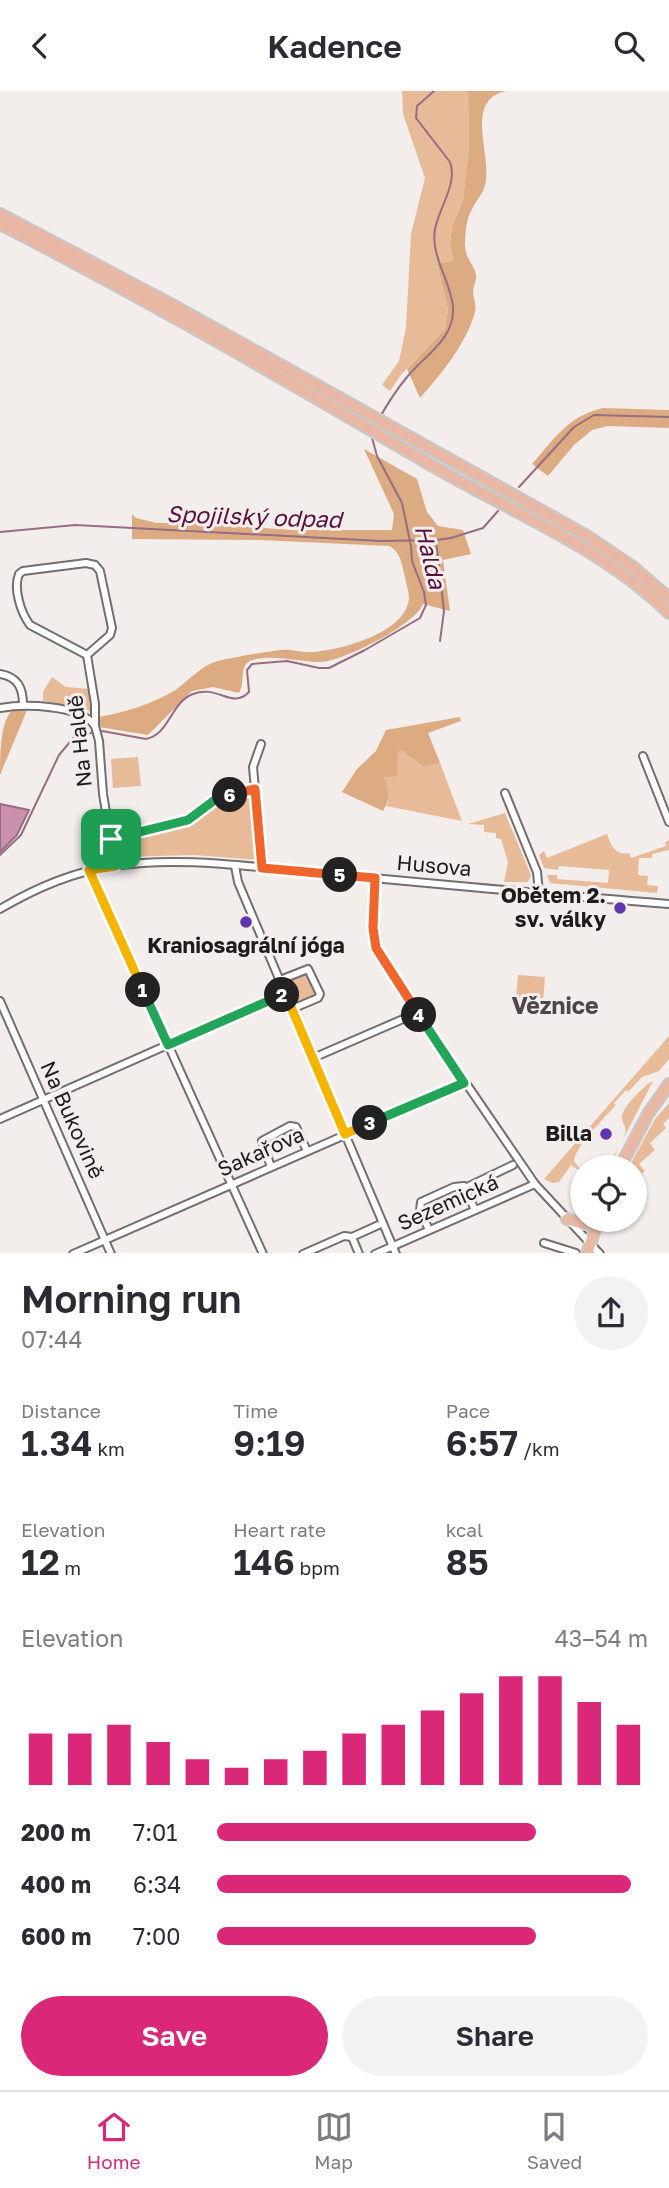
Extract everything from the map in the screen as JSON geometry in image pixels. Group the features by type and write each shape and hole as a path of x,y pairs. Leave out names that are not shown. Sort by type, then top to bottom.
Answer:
{"main road":[{"path":"0,214 167,302 595,556 639,586 669,613"},
{"path":"0,224 366,420"},
{"path":"400,440 605,547 669,598"},
{"path":"626,1155 669,1084"}],"street":[{"path":"86,563 99,568 113,630 87,655 29,624 16,587 20,572 86,563"},
{"name":"Na Haldě","path":"87,655 95,704 103,794 115,866"},
{"path":"0,674 17,681 22,691 23,705"},
{"path":"0,708 23,705 52,708 87,718 95,726"},
{"path":"261,744 253,762 262,868"},
{"path":"643,756 669,822"},
{"path":"111,839 188,820 219,797 255,789"},
{"path":"505,793 537,872 539,893"},
{"name":"Husova","path":"0,909 51,883 89,870 167,862 669,904"},
{"path":"235,866 238,882 396,1253"},
{"path":"89,870 262,1253"},
{"path":"375,878 373,928 376,948 464,1083 535,1184 589,1248"},
{"path":"280,980 308,969 320,994 318,998 292,1009"},
{"path":"0,1119 285,993"},
{"name":"Na Bukovině","path":"0,1001 111,1253"},
{"path":"313,1058 417,1013"},
{"name":"Sakařova","path":"75,1253 464,1083"},
{"path":"657,1100 669,1096"},
{"path":"271,1167 262,1141 290,1126 296,1127 307,1150"},
{"path":"465,1188 513,1165"},
{"name":"Sezemická","path":"377,1253 535,1184"},
{"path":"429,1230 421,1210 421,1202 454,1187 461,1185 465,1188 475,1210"},
{"path":"305,1253 344,1235 352,1237 383,1223"},
{"path":"352,1237 359,1253"},
{"path":"544,1243 576,1253"}],"shaded area":[{"path":"402,91 468,91 469,147 463,200 452,227 450,243 453,261 437,265 448,310 445,329 400,376 390,391 382,385 399,361 406,328 411,234 425,178 403,114"},
{"path":"468,91 506,91 494,96 486,105 483,115 486,180 466,227 466,251 476,275 473,291 475,309 471,324 459,347 420,398 407,369 445,329 448,310 437,264 453,261 450,243 452,227 463,200 469,147"},
{"path":"603,408 669,410 669,428 607,426 592,430 574,445 548,476 532,464 571,422"},
{"path":"364,449 417,479 427,512 438,526 463,530 471,554 443,560 450,611 423,604 407,622 394,631 333,660 254,660 245,666 239,693 213,687 192,691 148,735 99,727 99,717 119,713 165,696 212,663 274,651 313,652 339,648 370,637 397,621 405,610 409,595 400,559 389,546 259,540 132,539 132,514 136,518 157,523 292,530 392,530 394,514"},
{"path":"52,677 66,687 90,689 92,715 88,710 43,701 43,692"},
{"path":"17,708 27,710 0,775 4,726 11,711"},
{"path":"460,717 461,721 428,733 440,763 424,767 398,751 397,776 384,777 388,794 383,811 342,792 357,769 376,751 386,730"},
{"path":"398,751 424,767 440,763 462,821 386,806 388,802 384,777 398,764"},
{"path":"138,757 141,786 113,788 111,759"},
{"path":"247,793 253,801 259,860 194,855 116,857 115,847 118,841 194,820 218,801"},
{"path":"0,804 29,810 17,835 0,852"},
{"path":"505,813 531,875 528,882 504,882 508,862 501,839 496,838 496,833 484,832 484,825 468,824"},
{"path":"607,834 614,849 620,853 629,853 631,858 666,846 665,842 669,840 669,850 652,854 652,858 639,858 638,875 648,876 647,885 658,886 657,893 550,883 547,875 557,875 557,879 608,883 609,870 559,866 558,870 544,868 539,855 544,851 547,858"},
{"path":"305,971 317,997 297,1005 286,979"},
{"path":"518,975 545,977 543,1001 516,999"},
{"path":"669,1036 669,1059 659,1071 642,1077 614,1103 616,1105 591,1132 575,1155 570,1155 570,1166 559,1182 552,1183 544,1179"},
{"path":"653,1081 622,1142 625,1128 622,1114 639,1092"},
{"path":"669,1103 669,1118 663,1124 666,1128 650,1143 655,1150 647,1157 636,1155 655,1119"}],"waterway":[{"name":"Halda","path":"380,417 403,382 438,346 452,318 449,288 434,239 437,221 450,187 452,170 450,162 416,118 417,106 434,91"},
{"name":"Spojilský odpad","path":"519,487 574,427 594,415 669,417"},
{"name":"Halda","path":"0,855 21,835 59,755 75,736 102,731 146,739 160,731 180,704 193,694 210,692 230,698 243,697 249,692 247,670 252,664 287,661 329,668 420,618 426,605 424,592 412,561 402,503 377,456 371,434"},
{"name":"Spojilský odpad","path":"0,532 75,525 381,541 436,540 483,528 498,511"},
{"path":"436,541 444,611 440,641"}],"place":[{"name":"Obětem 2. sv. války","path":"620,908"},
{"name":"Kraniosagrální jóga","path":"246,922"},
{"name":"Billa","path":"606,1134"}],"district":[{"name":"Věznice","path":"555,1006"}],"route":[{"path":"255,789 262,868 375,878 373,928 378,953 464,1083 345,1134 285,993 168,1045 89,870 115,866 111,839 188,820 219,797 255,789"}]}
